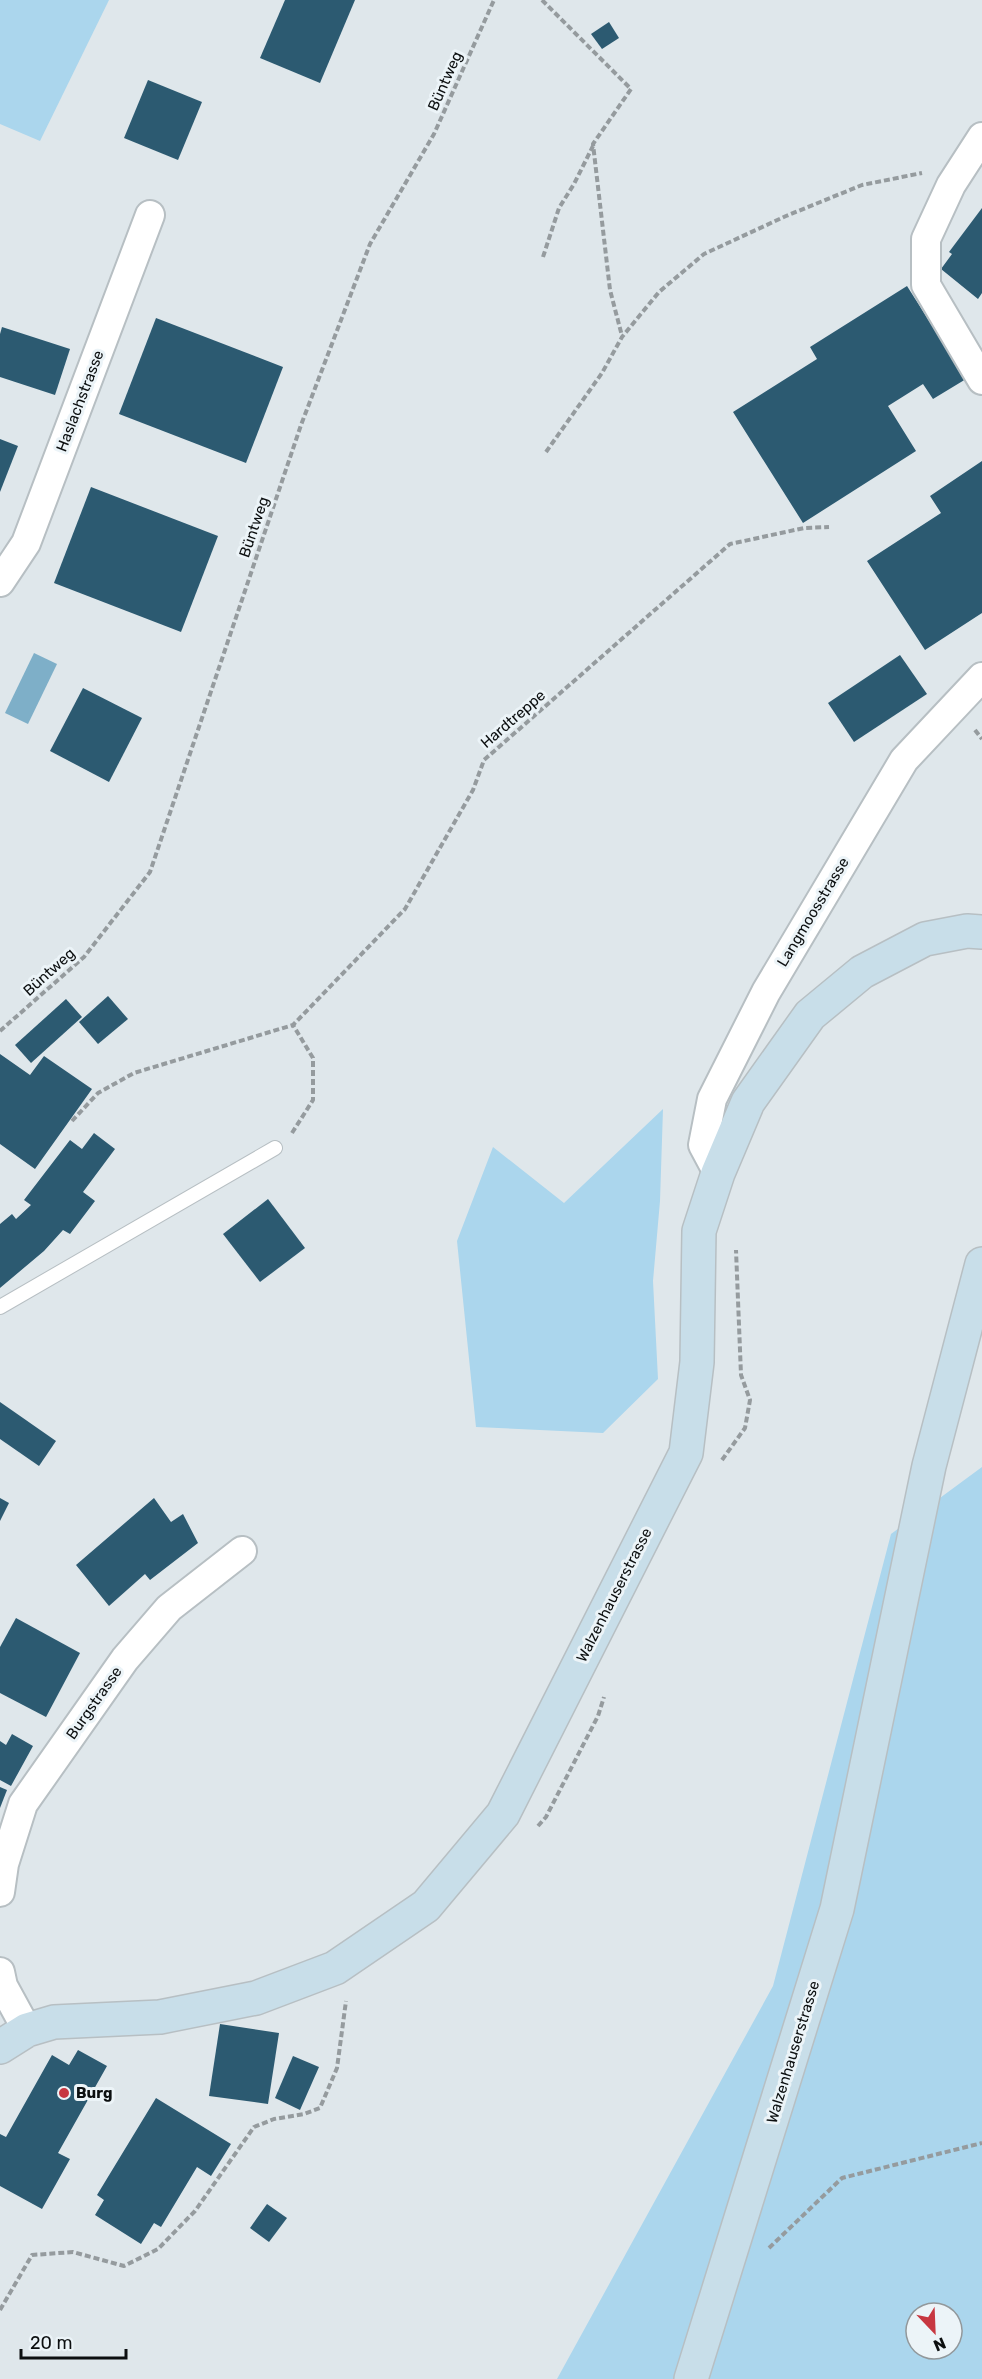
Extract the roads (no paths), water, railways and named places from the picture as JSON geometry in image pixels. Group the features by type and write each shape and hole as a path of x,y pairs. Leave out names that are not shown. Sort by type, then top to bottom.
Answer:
{"street":[{"path":"982,137 951,185 926,239 926,285 982,380"},
{"name":"Haslachstrasse","path":"0,582 26,543 150,215"},
{"name":"Langmoosstrasse","path":"718,1173 703,1145 712,1099 766,992 904,760 982,677"},
{"name":"Walzenhauserstrasse","path":"0,2047 27,2030 54,2022 160,2017 256,1998 335,1968 426,1906 503,1814 686,1453 697,1362 699,1231 718,1173 748,1102 810,1015 862,972 925,939 967,931 982,932"},
{"name":"Walzenhauserstrasse","path":"691,2379 837,1908 929,1466 982,1264"},
{"name":"Burgstrasse","path":"0,1892 4,1864 23,1804 125,1659 169,1608 242,1551"},
{"path":"0,1972 3,1986 27,2030"}],"lane":[{"path":"0,1307 275,1148"}],"place":[{"name":"Burg","path":"64,2093"}]}
